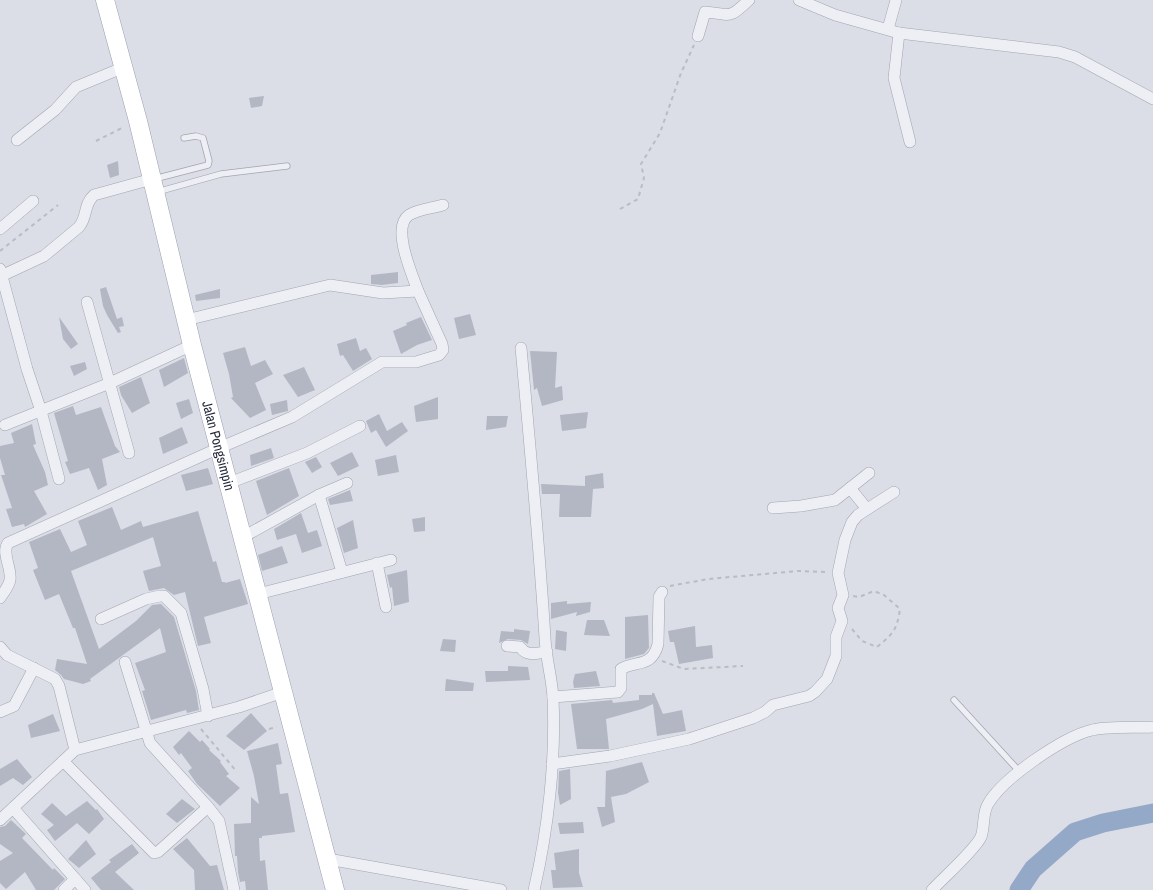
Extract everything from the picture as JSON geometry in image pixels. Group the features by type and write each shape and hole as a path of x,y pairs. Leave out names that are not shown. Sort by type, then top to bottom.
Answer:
{"main road":[{"name":"Jalan Pongsimpin","path":"106,0 122,68 138,121 192,345 328,859 334,890"}],"street":[{"path":"698,36 706,12 730,15 735,13 749,0"},
{"path":"800,0 835,15 894,31 1059,52 1074,57 1153,99"},
{"path":"896,0 894,78 910,142"},
{"path":"17,140 55,110 76,87 122,68"},
{"path":"59,478 1,273 44,256 79,228 83,223 88,201 94,195 153,186"},
{"path":"0,229 33,201"},
{"path":"0,598 8,587 10,578 6,548 3,542 292,417 382,362 416,362 439,356 443,350 442,344 418,291 408,261 402,235 402,225 411,214 443,205"},
{"path":"186,320 330,285 383,293 418,291"},
{"path":"87,302 129,453"},
{"path":"5,425 110,383 192,345"},
{"path":"521,348 536,509 546,652 553,697 552,764 545,828 534,890"},
{"path":"229,483 307,453 360,426"},
{"path":"773,508 801,506 835,500 869,473"},
{"path":"243,537 319,495 346,483"},
{"path":"850,488 867,509"},
{"path":"552,764 610,756 689,739 753,718 765,712 773,705 813,694 823,684 836,656 836,637 842,621 838,608 843,595 838,573 849,530 858,516 894,492"},
{"path":"319,495 342,572"},
{"path":"258,594 391,560"},
{"path":"377,564 386,607"},
{"path":"553,697 618,692 621,688 621,669 644,663 653,656 658,644 659,597 662,592"},
{"path":"101,619 146,599 164,596 181,613 208,716"},
{"path":"507,646 520,647 523,652 528,654 546,652"},
{"path":"0,647 7,655 51,676 57,683 75,750"},
{"path":"125,662 145,732 152,746 219,821 234,890"},
{"path":"0,712 14,706 34,668"},
{"path":"0,820 75,750 194,720 283,692"},
{"path":"932,890 979,841 987,806 1000,788 1019,772 1069,740 1086,732 1100,729 1153,727"},
{"path":"63,761 154,853 158,852 208,807"},
{"path":"13,808 85,890"},
{"path":"328,859 501,890"},
{"path":"64,890 76,879"}],"lane":[{"path":"153,186 208,165 209,161 203,138 196,136 184,138"},
{"path":"153,186 221,174 287,166"},
{"path":"954,700 1019,772"}],"path":[{"path":"620,209 638,199 644,178 641,164 660,133 681,73 698,36"},
{"path":"96,141 138,121"},
{"path":"0,251 58,205"},
{"path":"662,592 667,587 708,579 798,571 838,573"},
{"path":"842,617 862,641 877,647 893,634 899,620 900,609 884,595 874,591 859,597 843,595"},
{"path":"653,656 680,669 743,666"},
{"path":"194,720 237,772"}],"building":[{"path":"264,96 262,106 251,108 249,98"},
{"path":"118,161 119,175 110,178 107,165"},
{"path":"398,272 398,283 371,284 371,275"},
{"path":"106,287 117,319 122,317 124,326 119,327 121,332 118,333 103,306 100,289"},
{"path":"220,289 220,298 196,301 195,295"},
{"path":"470,314 476,335 459,339 454,318"},
{"path":"59,317 78,344 71,349 63,339"},
{"path":"421,317 432,340 417,345 401,354 393,331"},
{"path":"356,338 360,351 366,348 372,359 353,371 343,355 340,356 337,344"},
{"path":"245,347 251,366 265,360 273,374 255,383 266,410 250,418 231,398 233,397 229,374 223,353"},
{"path":"530,351 557,352 555,388 562,386 563,400 542,406 537,388 534,390"},
{"path":"184,358 188,373 164,387 159,370"},
{"path":"85,362 87,369 74,376 70,366"},
{"path":"304,367 315,390 298,397 283,375"},
{"path":"141,377 150,403 132,413 121,395 119,387"},
{"path":"438,397 438,419 416,422 414,406"},
{"path":"189,399 193,413 181,419 176,403"},
{"path":"287,400 288,411 272,415 270,404"},
{"path":"73,406 76,415 101,407 115,446 120,452 102,459 107,485 98,490 89,468 70,474 65,462 68,461 54,413"},
{"path":"588,412 586,428 562,431 560,415"},
{"path":"379,414 387,431 402,422 408,431 386,447 376,430 371,433 366,421"},
{"path":"487,416 508,416 506,427 486,430"},
{"path":"32,424 36,444 33,445 45,472 48,485 34,491 47,514 25,527 24,524 12,527 6,509 12,508 1,475 5,475 0,458 0,446 14,443 11,433"},
{"path":"182,427 188,443 163,454 159,438"},
{"path":"271,448 274,458 251,466 250,455"},
{"path":"352,452 359,466 338,476 330,463"},
{"path":"396,455 399,472 378,476 375,460"},
{"path":"316,457 322,467 312,473 305,462"},
{"path":"208,468 213,484 186,491 181,475"},
{"path":"289,468 299,496 267,515 256,481"},
{"path":"603,473 604,488 593,489 591,517 559,517 560,494 542,494 541,484 585,486 585,476"},
{"path":"350,490 353,501 330,505 328,499"},
{"path":"112,507 121,530 141,521 143,527 198,511 213,562 216,561 222,582 240,579 248,604 204,617 211,643 198,646 185,592 174,595 164,588 149,591 143,571 161,566 153,537 71,571 99,649 136,621 152,605 161,604 174,617 196,691 199,710 187,713 186,710 151,720 142,691 145,690 135,663 166,652 160,628 90,679 91,681 83,684 64,679 55,670 57,659 87,664 75,628 73,628 59,594 45,600 33,570 38,568 29,542 60,529 71,552 87,545 78,521"},
{"path":"301,513 308,533 317,530 322,546 302,553 296,534 277,540 274,529"},
{"path":"425,517 425,531 414,532 412,519"},
{"path":"353,520 358,548 344,553 337,528"},
{"path":"282,546 288,563 262,571 258,555"},
{"path":"407,570 409,602 394,606 392,587 390,588 387,575"},
{"path":"567,601 567,604 591,602 590,612 576,616 577,612 551,619 551,603"},
{"path":"648,615 649,648 644,654 625,659 625,617"},
{"path":"587,620 604,620 610,636 584,635"},
{"path":"695,626 696,647 712,645 713,658 679,664 674,642 670,642 668,631"},
{"path":"514,629 530,631 528,644 521,640 508,639 499,643 501,631 514,632"},
{"path":"556,630 567,632 566,651 555,649"},
{"path":"443,639 456,640 455,652 440,651"},
{"path":"508,666 528,667 530,680 486,682 485,671 508,671"},
{"path":"596,671 600,686 574,688 575,674"},
{"path":"446,679 474,683 473,691 445,691"},
{"path":"654,693 663,714 682,710 686,731 657,736 653,704 606,719 609,749 577,749 571,704 612,700 613,703 639,700 639,695 652,695"},
{"path":"251,713 267,731 244,750 226,736"},
{"path":"53,714 60,731 31,738 28,725"},
{"path":"189,731 200,742 202,740 209,750 221,761 229,774 226,776 240,788 220,806 197,784 188,771 192,768 181,753 179,755 173,747"},
{"path":"278,743 282,764 276,765 280,794 288,793 295,832 259,838 260,861 265,860 268,890 246,890 245,881 240,882 237,856 235,856 234,824 251,823 251,797 259,804 247,751"},
{"path":"17,759 32,777 23,785 13,778 0,786 0,769"},
{"path":"642,762 649,782 626,794 611,797 615,822 602,827 597,807 605,807 606,771"},
{"path":"570,769 571,799 560,805 558,793 559,771"},
{"path":"182,799 195,809 177,823 166,814"},
{"path":"87,801 97,809 104,819 89,834 77,823 55,841 47,830 54,825 41,814 52,803 66,816"},
{"path":"11,820 26,834 22,838 53,870 54,868 65,879 54,890 36,890 25,872 6,889 0,883 0,861 13,853 0,844 0,827 5,826"},
{"path":"583,822 584,833 560,834 558,823"},
{"path":"187,838 210,866 217,865 224,890 195,890 194,870 173,849"},
{"path":"86,840 96,854 79,868 68,859"},
{"path":"132,844 139,853 115,872 134,890 101,890 91,878 111,862 109,860"},
{"path":"579,849 579,873 583,887 553,888 551,870 556,870 554,853"}],"waterway":[{"path":"1019,890 1033,869 1075,832 1103,823 1153,813"}]}
